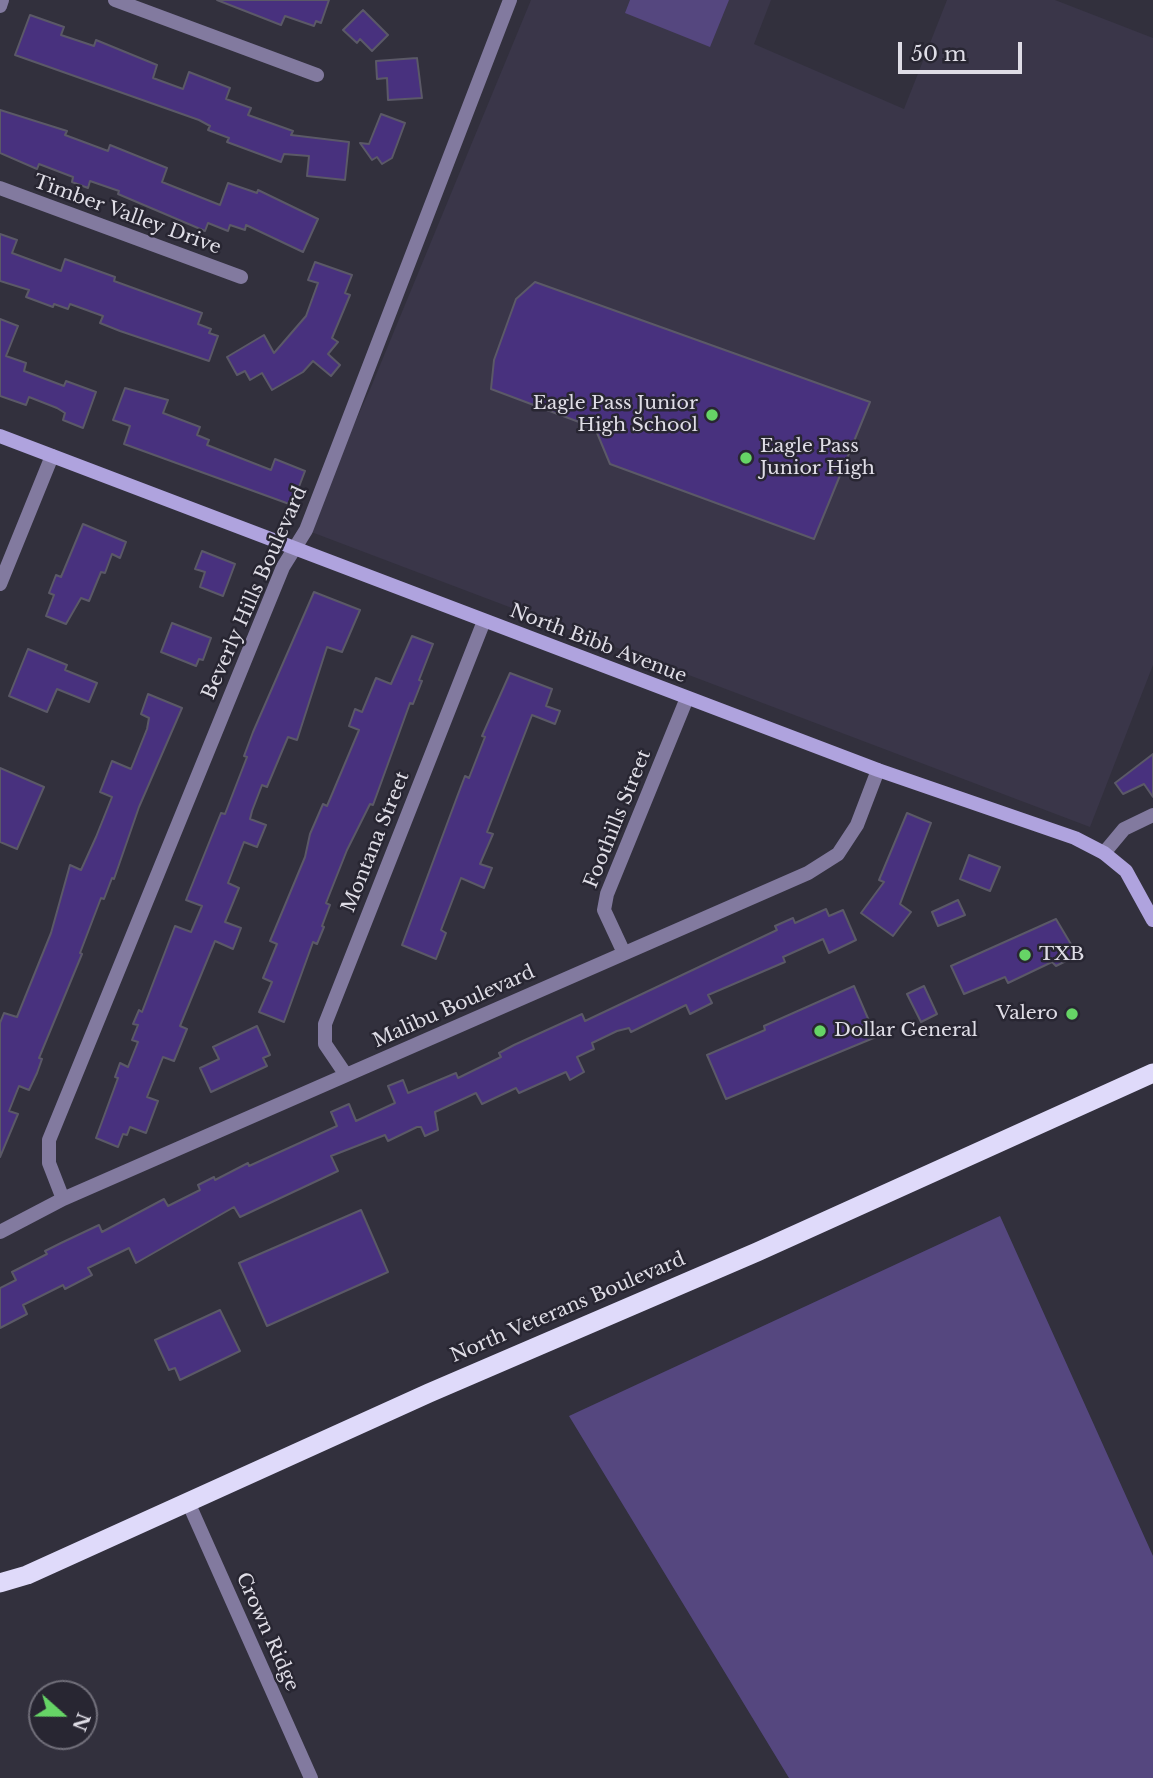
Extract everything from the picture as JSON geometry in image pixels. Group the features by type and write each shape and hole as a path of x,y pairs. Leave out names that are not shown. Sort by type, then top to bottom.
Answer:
{"highway":[{"name":"North Veterans Boulevard","path":"0,1583 27,1575 429,1393 757,1252 1153,1073"}],"main road":[{"name":"North Bibb Avenue","path":"0,436 878,770 1075,838 1104,853 1126,872 1153,920"}],"street":[{"path":"0,6 2,0"},
{"path":"115,0 317,75"},
{"name":"Beverly Hills Boulevard","path":"63,1199 49,1163 49,1140 282,567 306,530 510,0"},
{"name":"Timber Valley Drive","path":"0,188 242,277"},
{"path":"0,584 52,456"},
{"name":"Montana Street","path":"346,1075 325,1044 325,1024 484,621"},
{"name":"Foothills Street","path":"624,953 604,910 607,894 687,698"},
{"name":"Malibu Boulevard","path":"0,1232 63,1199 808,873 838,854 857,825 878,770"},
{"path":"1104,853 1124,830 1153,815"},
{"name":"Crown Ridge","path":"188,1502 312,1778"}],"shaded area":[{"name":"Eagle Pass Junior High","path":"531,0 771,0 754,44 904,109 947,0 1055,0 1153,38 1153,665 1090,827 306,530 371,387"},
{"path":"630,0 729,0 710,47 625,13"},
{"path":"1000,1216 1153,1556 1153,1778 789,1778 569,1416"}],"building":[{"path":"217,0 329,0 321,23 316,21 314,26 285,16 281,25"},
{"path":"363,10 388,35 372,51 360,39 357,43 343,30"},
{"path":"30,15 64,27 61,35 94,46 96,40 157,65 153,78 183,89 189,72 230,88 226,99 251,108 248,115 293,131 291,135 349,142 345,180 307,176 309,156 284,154 281,162 227,142 229,138 208,130 210,126 199,120 15,55"},
{"path":"417,58 422,98 388,100 387,78 377,79 376,61"},
{"path":"0,110 67,131 65,135 108,151 110,145 167,168 162,182 220,205 228,183 257,193 258,190 318,219 303,252 246,225 245,230 230,225 228,231 208,223 205,231 118,194 119,191 90,181 88,188 72,182 73,177 39,164 37,169 0,153"},
{"path":"381,114 405,123 392,158 382,164 377,157 372,160 360,143 369,144"},
{"path":"0,234 17,240 12,253 61,271 65,259 115,277 114,281 202,313 198,324 211,329 209,333 218,336 209,361 100,323 103,316 70,304 68,309 54,304 53,307 26,297 29,290 0,281"},
{"path":"315,262 352,275 345,293 350,295 332,338 338,342 328,354 340,365 331,376 313,361 303,372 272,390 262,373 250,380 245,371 237,375 227,357 264,335 274,353 306,316 318,283 308,280"},
{"name":"Eagle Pass Junior High School","path":"535,282 870,402 814,539 610,464 595,428 491,389 494,360 516,299"},
{"path":"0,319 18,326 6,356 26,363 24,371 64,386 66,381 96,392 83,428 63,420 65,413 57,408 29,397 26,405 0,396"},
{"path":"125,388 168,400 163,413 200,427 197,435 209,440 207,445 271,470 275,459 305,471 292,505 124,444 130,426 113,420"},
{"path":"83,524 126,542 120,558 112,554 89,601 81,598 66,624 46,616 54,595 49,593 56,575 61,577"},
{"path":"202,551 235,564 223,596 200,587 205,572 195,569"},
{"path":"314,592 360,610 342,652 327,647 297,740 288,737 267,787 262,785 252,811 250,819 266,825 257,847 244,842 228,883 239,888 225,922 241,928 233,949 215,941 180,1026 187,1029 174,1061 163,1057 147,1097 158,1101 146,1133 130,1127 127,1135 123,1134 118,1147 96,1138 118,1078 115,1077 120,1063 128,1067 138,1042 132,1040 138,1025 133,1024 139,1010 142,1012 175,926 191,932 202,906 186,900 221,813 225,814 247,757 244,756 253,732"},
{"path":"172,623 211,638 203,660 199,659 196,666 161,652"},
{"path":"412,636 433,644 419,680 422,681 413,704 410,703 373,805 370,804 347,850 326,903 330,905 322,926 324,927 317,944 313,942 284,1022 259,1012 272,982 263,978 277,944 270,941 305,857 310,834 323,804 327,806 359,730 349,726 355,709 362,712 376,678 391,684"},
{"path":"28,649 67,665 65,670 97,683 89,702 57,689 47,712 9,696"},
{"path":"510,673 552,689 546,706 560,711 555,724 532,715 487,832 493,834 480,864 492,868 484,888 461,878 441,930 446,933 436,959 402,945 465,776 469,778 485,737 482,736"},
{"path":"148,694 182,708 139,807 114,879 112,878 104,899 101,898 80,953 82,954 39,1058 42,1059 37,1073 29,1090 19,1086 9,1111 18,1114 0,1157 0,1023 4,1013 17,1017 51,933 70,865 81,870 96,837 112,797 100,792 112,761 131,769 147,729 149,718 141,714"},
{"path":"1153,754 1153,797 1144,784 1123,794 1115,783"},
{"path":"0,768 44,787 17,849 0,842"},
{"path":"907,813 931,823 900,904 911,912 893,936 861,913 884,882 879,880"},
{"path":"969,855 1000,867 990,891 960,879"},
{"path":"958,900 965,915 938,926 932,912"},
{"path":"826,909 829,916 843,910 856,940 829,953 823,939 783,957 785,962 708,995 712,1003 690,1014 686,1005 631,1032 629,1028 617,1031 592,1043 594,1049 577,1057 584,1072 570,1080 566,1072 519,1093 516,1088 482,1104 476,1093 435,1112 438,1130 425,1136 421,1127 417,1127 388,1141 385,1135 331,1156 338,1171 240,1217 234,1207 136,1263 129,1248 88,1268 92,1275 65,1289 63,1285 23,1305 27,1314 0,1328 0,1288 16,1280 12,1272 47,1254 45,1251 99,1225 102,1232 164,1199 168,1206 200,1190 198,1185 214,1177 215,1180 248,1163 249,1166 337,1126 331,1112 349,1104 356,1121 395,1103 388,1086 403,1080 408,1093 456,1073 458,1078 501,1057 499,1053 514,1045 582,1014 585,1021 777,930 775,926 793,918 795,923"},
{"name":"TXB","path":"1056,919 1075,951 1072,958 1056,966 1052,962 1008,983 1005,977 964,994 951,966"},
{"name":"Dollar General","path":"854,986 876,1037 726,1099 707,1055"},
{"path":"924,986 937,1014 921,1022 907,994"},
{"path":"257,1026 270,1055 263,1058 267,1066 211,1092 200,1068 219,1059 213,1047"},
{"path":"361,1210 388,1272 267,1326 239,1263"},
{"path":"220,1310 240,1351 180,1380 175,1368 169,1370 155,1340"}],"place":[{"name":"Eagle Pass Junior High School","path":"712,415"},
{"name":"Eagle Pass Junior High","path":"746,458"},
{"name":"TXB","path":"1025,955"},
{"name":"Valero","path":"1072,1014"},
{"name":"Dollar General","path":"820,1031"}]}
